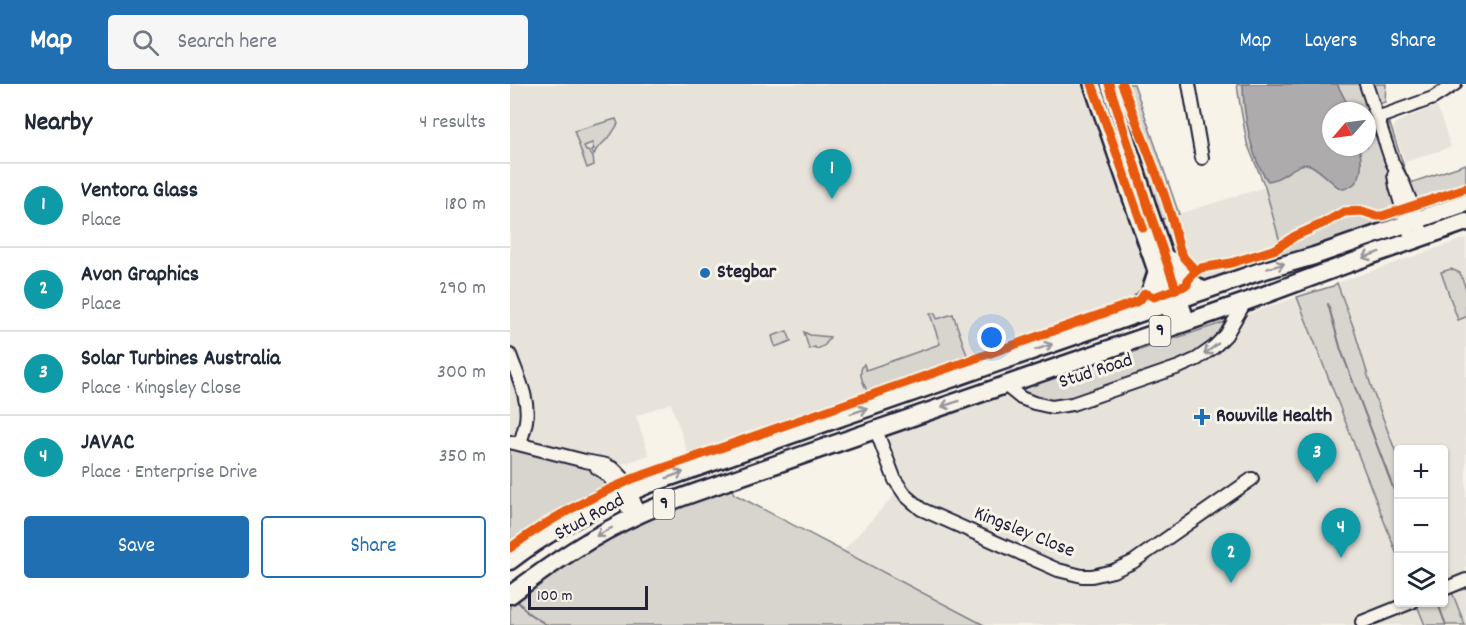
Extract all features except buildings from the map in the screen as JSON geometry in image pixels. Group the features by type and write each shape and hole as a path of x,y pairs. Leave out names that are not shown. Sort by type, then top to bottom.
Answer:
{"highway":[{"name":"Stud Road","path":"514,558 559,528 626,494 1279,265 1314,256 1466,203"},
{"name":"Stud Road","path":"510,595 593,538 635,516 722,483 1245,302 1466,222"},
{"path":"1130,317 1149,295 1161,264"}],"main road":[{"path":"1092,84 1161,264 1181,324"},
{"path":"1109,84 1161,264"},
{"path":"1161,264 1177,263 1189,279 1204,291"}],"street":[{"path":"1189,84 1202,158"},
{"path":"1365,84 1392,162 1396,187 1418,239"},
{"path":"1377,118 1433,98 1455,84"},
{"name":"Stud Road","path":"1005,385 1026,400 1042,405 1061,406 1179,367 1197,359 1214,347 1226,335 1245,302"},
{"path":"510,355 527,411 527,420 515,443 585,461 605,472 626,494 635,516"},
{"name":"Kingsley Close","path":"876,430 895,480 906,496 921,509 1043,564 1082,576 1104,574 1133,562 1252,479"},
{"path":"1448,587 1466,580"},
{"path":"1362,622 1401,607"}],"shaded area":[{"path":"510,84 1092,84 1157,271 1141,304 693,469 671,403 636,416 649,455 612,468 510,442"},
{"path":"1109,84 1134,84 1179,214 1153,222"},
{"path":"1237,84 1386,84 1385,102 1376,105 1376,102 1322,102 1322,156 1376,156 1376,114 1404,185 1466,164 1466,203 1284,264 1265,187 1247,143"},
{"path":"1243,84 1337,84 1346,102 1322,102 1322,156 1360,156 1360,173 1355,183 1343,189 1307,164 1296,167 1280,178 1268,181 1257,161 1249,135"},
{"path":"1437,106 1451,147 1405,162 1393,128 1397,122"},
{"path":"616,119 618,124 594,155 591,150 594,149 592,143 584,146 593,157 594,165 587,168 574,131"},
{"path":"1389,121 1408,179 1405,179 1388,131"},
{"path":"1265,187 1284,264 1204,291 1182,271 1153,222"},
{"path":"1466,238 1466,625 1448,581 1448,445 1394,446 1372,389 1337,283"},
{"path":"1451,269 1460,273 1466,289 1466,317 1458,320 1441,272"},
{"path":"1337,283 1394,447 1394,547 1297,297"},
{"path":"1297,297 1394,547 1394,607 1419,607 1426,625 984,625 842,552 900,489 876,430 1005,385 1020,400"},
{"path":"935,313 937,319 953,314 968,358 867,391 861,374 864,364 866,370 940,344 930,314"},
{"path":"1231,320 1226,330 1192,357 1071,400 1042,401 1019,390 1019,388 1114,355 1119,357"},
{"path":"787,331 791,341 775,347 772,336"},
{"path":"804,332 810,335 830,337 821,347 809,349"},
{"path":"510,442 585,461 621,496 510,561"},
{"path":"729,481 734,494 984,625 510,625 510,595 561,558"},
{"path":"1448,587 1450,587 1465,625 1425,625 1418,607 1448,607"}],"waterway":[{"path":"1328,304 1341,350 1397,499"},
{"path":"515,598 528,613 547,625"},
{"path":"1439,607 1446,625"}],"cycle path":[{"path":"1092,84 1143,228"},
{"path":"1109,84 1176,289"},
{"path":"1122,84 1164,194 1180,250 1196,271"},
{"path":"510,548 564,513 632,479 1136,302 1145,293 1154,297 1187,285 1188,280 1201,268 1231,263 1276,249 1295,236 1344,212 1362,211 1382,216 1466,188"}],"place":[{"name":"Ventora Glass","path":"832,199"},
{"name":"Stegbar","path":"705,273"},
{"name":"Rowville Health","path":"1202,417"},
{"name":"Solar Turbines Australia","path":"1317,483"},
{"name":"JAVAC","path":"1341,558"},
{"name":"Avon Graphics","path":"1231,583"}]}
